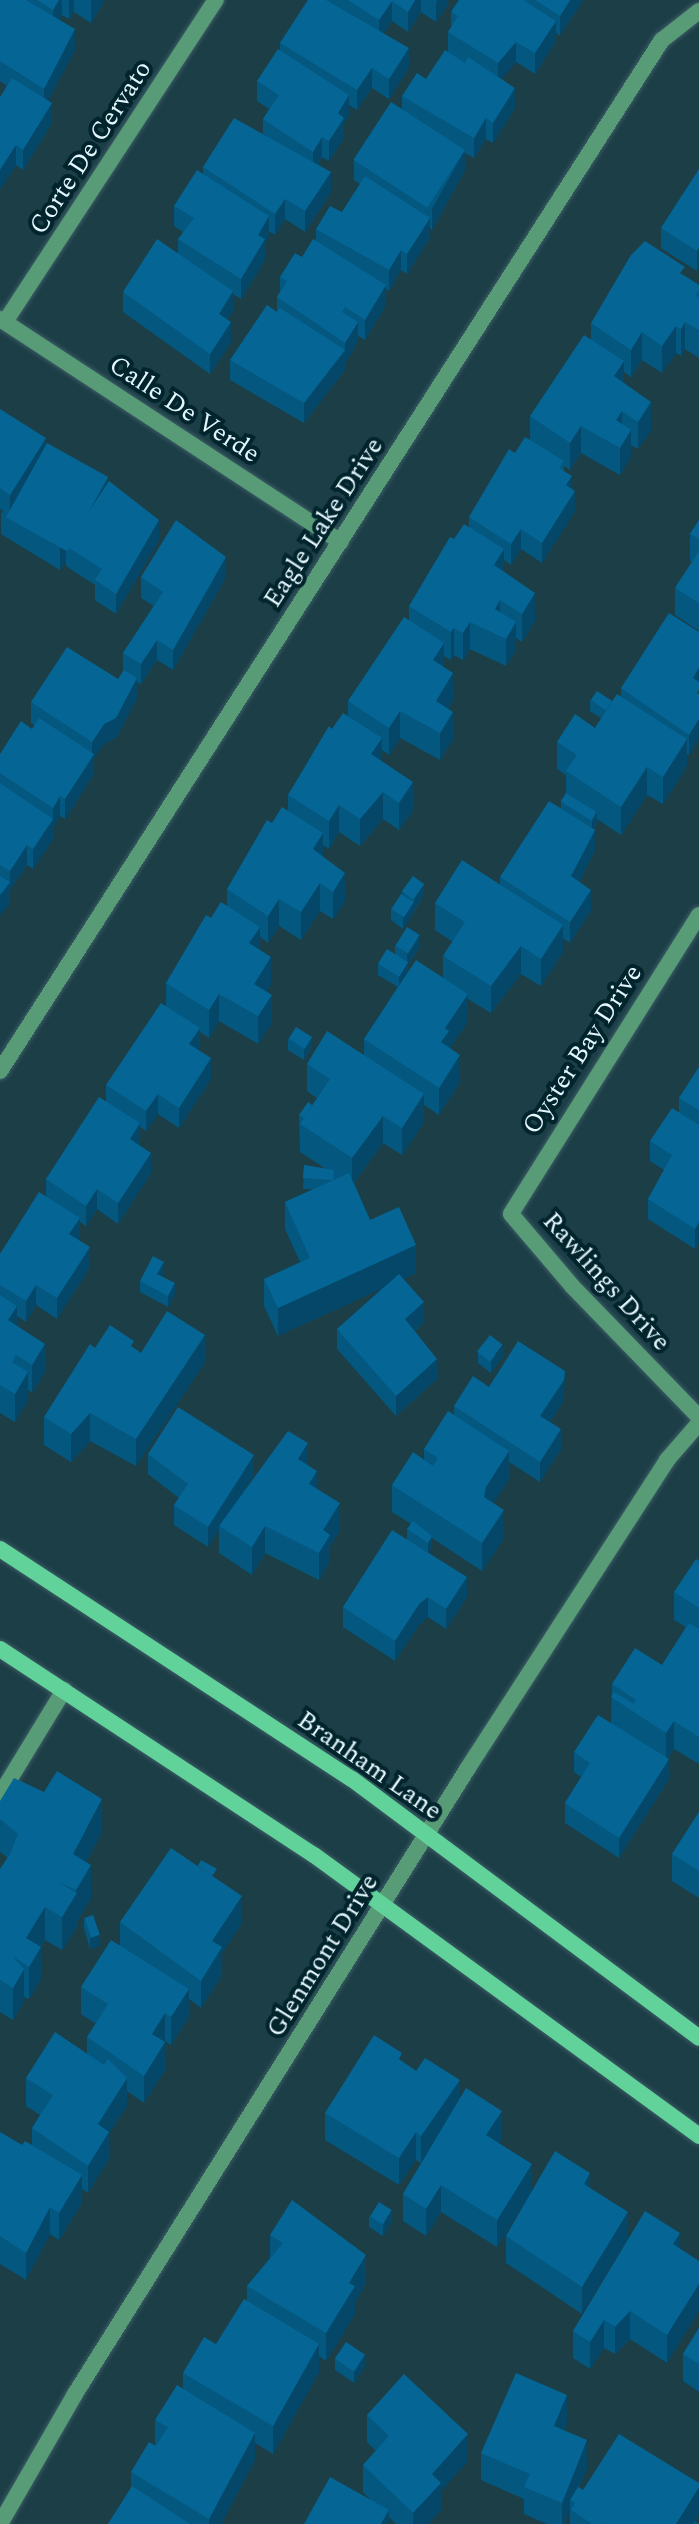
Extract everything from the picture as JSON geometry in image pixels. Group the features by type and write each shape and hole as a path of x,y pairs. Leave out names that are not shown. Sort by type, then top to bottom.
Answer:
{"main road":[{"name":"Branham Lane","path":"0,1549 352,1779 699,2038"},
{"path":"0,1649 382,1907 699,2136"}],"street":[{"name":"Corte De Cervato","path":"3,321 216,0"},
{"name":"Eagle Lake Drive","path":"0,1071 662,40 699,11"},
{"name":"Calle De Verde","path":"3,321 341,542"},
{"name":"Oyster Bay Drive","path":"511,1214 699,915"},
{"name":"Rawlings Drive","path":"511,1214 572,1286 699,1420"},
{"name":"Glenmont Drive","path":"0,2524 75,2394 426,1835 667,1460 699,1420"},
{"path":"0,1795 64,1690"}],"building":[{"path":"0,0 26,0 75,29 44,89 0,61"},
{"path":"37,0 59,0 53,10"},
{"path":"308,0 326,0 409,48 389,79 372,68 357,90 280,43"},
{"path":"348,0 415,0 408,12 392,1 379,20"},
{"path":"459,0 523,0 556,21 535,53 516,42 498,63 448,32 458,16 451,12"},
{"path":"535,0 570,0 560,16"},
{"path":"278,49 349,95 338,113 344,118 329,141 322,137 313,152 263,119 279,95 257,81"},
{"path":"445,50 465,63 468,57 515,88 493,123 486,118 474,138 402,96 417,73 426,79"},
{"path":"12,78 52,103 23,150 16,145 0,170 0,97"},
{"path":"391,102 465,150 427,208 353,160"},
{"path":"234,118 331,172 305,211 285,199 275,214 203,167"},
{"path":"699,169 699,248 697,251 661,228"},
{"path":"197,170 269,216 258,235 265,239 241,279 178,239 194,218 174,206"},
{"path":"365,176 430,218 407,254 401,250 389,270 316,229 330,206 342,212"},
{"path":"157,239 233,291 219,314 231,322 210,354 123,292"},
{"path":"313,239 386,285 365,320 345,307 342,312 358,322 345,343 277,297 287,281 280,277 295,253 302,257"},
{"path":"645,241 685,267 680,273 699,285 696,295 699,298 699,330 685,322 681,329 676,326 662,346 642,332 631,350 591,323 631,255"},
{"path":"267,305 277,312 280,308 345,350 304,403 230,360"},
{"path":"584,335 624,361 614,376 651,402 638,422 622,411 616,420 631,430 620,448 581,426 570,443 530,416"},
{"path":"0,409 46,438 10,495 0,488"},
{"path":"525,437 564,461 559,468 572,476 566,485 575,491 542,543 521,529 511,544 469,517 509,449 515,453"},
{"path":"47,443 108,477 67,551 6,517"},
{"path":"109,481 159,520 116,594 95,580 102,569 66,546"},
{"path":"176,520 226,557 173,650 157,640 141,664 123,653 163,592 141,577"},
{"path":"699,520 699,539 690,534"},
{"path":"464,524 504,549 494,565 535,593 522,614 500,600 495,609 516,622 506,639 470,622 463,633 454,628 451,632 409,606 450,537 454,539"},
{"path":"699,551 699,603 675,588"},
{"path":"669,613 699,632 699,668 693,678 699,682 699,719 689,735 621,688"},
{"path":"404,617 444,643 433,660 453,673 436,701 453,712 440,733 400,711 389,728 348,701"},
{"path":"67,647 118,679 124,670 137,678 116,718 104,724 92,742 31,702"},
{"path":"597,691 612,701 606,710 591,700"},
{"path":"617,694 687,739 663,777 647,767 621,807 566,771 577,755 557,742 575,714 595,728"},
{"path":"343,713 382,738 371,754 413,782 399,803 383,792 360,819 339,805 329,821 288,795 329,726 332,729"},
{"path":"39,718 94,754 65,799 60,796 53,808 0,773 0,754 21,721 32,729"},
{"path":"0,783 53,819 33,849 27,845 10,871 0,865"},
{"path":"566,793 597,812 591,821 561,801"},
{"path":"549,801 595,830 571,876 591,890 570,922 500,877"},
{"path":"282,807 323,833 313,849 345,873 333,892 320,883 301,912 279,899 268,916 227,889 267,820 272,823"},
{"path":"462,860 563,925 541,959 521,946 491,986 443,956 465,922 435,903"},
{"path":"0,876 10,882 0,895"},
{"path":"413,876 424,884 413,900 402,891"},
{"path":"401,894 414,902 404,917 391,909"},
{"path":"221,902 260,927 249,943 271,957 254,984 272,995 258,1016 219,994 209,1010 166,983 206,915 211,918"},
{"path":"407,927 420,935 408,954 395,946"},
{"path":"387,949 408,962 399,977 378,963"},
{"path":"416,960 468,994 445,1028 449,1031 441,1042 460,1055 439,1088 364,1039"},
{"path":"161,1003 200,1028 189,1044 211,1058 179,1108 158,1094 146,1111 106,1085"},
{"path":"296,1027 312,1037 305,1049 289,1039"},
{"path":"327,1031 424,1094 402,1128 383,1116 352,1158 300,1124 330,1079 307,1064"},
{"path":"699,1067 699,1110 679,1098"},
{"path":"99,1097 140,1123 130,1139 151,1153 118,1203 97,1189 86,1206 46,1179"},
{"path":"308,1102 312,1105 304,1118 299,1115"},
{"path":"672,1108 699,1125 699,1222 695,1229 648,1199 672,1155 650,1141"},
{"path":"304,1165 334,1170 333,1180 303,1178"},
{"path":"349,1173 370,1220 399,1207 416,1245 278,1308 264,1279 310,1258 285,1202"},
{"path":"39,1192 80,1218 69,1234 90,1247 57,1298 36,1285 26,1301 0,1285 0,1254"},
{"path":"153,1256 164,1262 157,1274 175,1283 168,1296 140,1281"},
{"path":"399,1274 424,1302 405,1319 437,1359 396,1396 337,1329"},
{"path":"0,1295 17,1306 8,1320 45,1344 32,1365 16,1355 12,1362 28,1372 15,1394 0,1385"},
{"path":"167,1311 205,1335 136,1439 90,1413 71,1434 44,1417 90,1344 95,1348 110,1325 134,1341 131,1346 141,1353"},
{"path":"490,1335 503,1345 490,1361 477,1352"},
{"path":"518,1341 565,1371 564,1380 540,1416 561,1429 540,1462 454,1406 473,1376 489,1387"},
{"path":"178,1407 254,1455 208,1527 174,1505 188,1484 148,1454"},
{"path":"448,1411 509,1451 486,1487 484,1497 504,1510 482,1543 392,1485 413,1452 433,1466 438,1458 424,1449"},
{"path":"288,1431 308,1443 298,1459 317,1471 309,1484 340,1503 323,1530 330,1535 319,1553 265,1526 252,1547 219,1526"},
{"path":"413,1521 432,1536 428,1543 407,1529"},
{"path":"392,1530 467,1577 446,1609 428,1597 419,1604 395,1641 343,1607"},
{"path":"696,1559 699,1561 699,1608 674,1592"},
{"path":"689,1623 699,1629 699,1737 674,1721 666,1733 611,1697 614,1692 634,1704 636,1700 612,1684 635,1648 662,1665"},
{"path":"598,1715 669,1759 619,1838 565,1803 590,1763 574,1752"},
{"path":"57,1771 102,1799 73,1854 91,1865 76,1890 56,1881 77,1893 62,1917 45,1907 26,1938 41,1947 29,1967 12,1956 24,1969 13,1988 0,1980 0,1869 18,1834 0,1819 0,1801 14,1778 44,1792"},
{"path":"699,1812 699,1871 672,1854"},
{"path":"171,1848 242,1896 212,1941 222,1947 201,1981 120,1922"},
{"path":"201,1860 217,1869 212,1876 198,1866"},
{"path":"93,1915 100,1935 91,1938 84,1918"},
{"path":"111,1940 189,1989 171,2017 165,2013 152,2034 165,2042 144,2076 87,2037 108,2004 81,1987"},
{"path":"55,2032 104,2065 108,2059 127,2078 98,2124 109,2132 88,2166 32,2128 53,2095 26,2078"},
{"path":"374,2035 402,2053 399,2059 416,2071 425,2058 460,2080 421,2136 416,2132 399,2158 325,2113"},
{"path":"466,2088 502,2111 486,2135 532,2164 497,2220 441,2185 426,2209 403,2194"},
{"path":"0,2132 22,2145 25,2141 82,2175 59,2213 50,2207 26,2253 0,2236"},
{"path":"555,2151 590,2173 584,2184 628,2212 582,2287 506,2236"},
{"path":"292,2200 366,2255 349,2283 355,2286 326,2333 247,2286 283,2243 270,2235"},
{"path":"379,2202 392,2210 383,2224 370,2216"},
{"path":"645,2211 680,2233 673,2244 699,2261 699,2284 667,2335 630,2311 615,2327 604,2320 590,2342 573,2331"},
{"path":"244,2299 319,2344 273,2426 183,2373 204,2337 216,2344"},
{"path":"699,2328 699,2364 683,2354"},
{"path":"346,2342 365,2355 354,2371 335,2359"},
{"path":"516,2373 567,2395 554,2426 587,2440 562,2503 524,2487 530,2474 481,2453"},
{"path":"404,2374 468,2434 432,2474 441,2483 413,2513 363,2465 389,2436 367,2415"},
{"path":"177,2385 255,2433 209,2519 131,2472 149,2442 156,2446 168,2427 155,2420"},
{"path":"619,2434 699,2483 676,2524 592,2524 571,2510 575,2503 570,2500 578,2487 583,2490"},
{"path":"330,2477 389,2510 381,2524 304,2524"},
{"path":"132,2486 190,2524 108,2524"}]}
